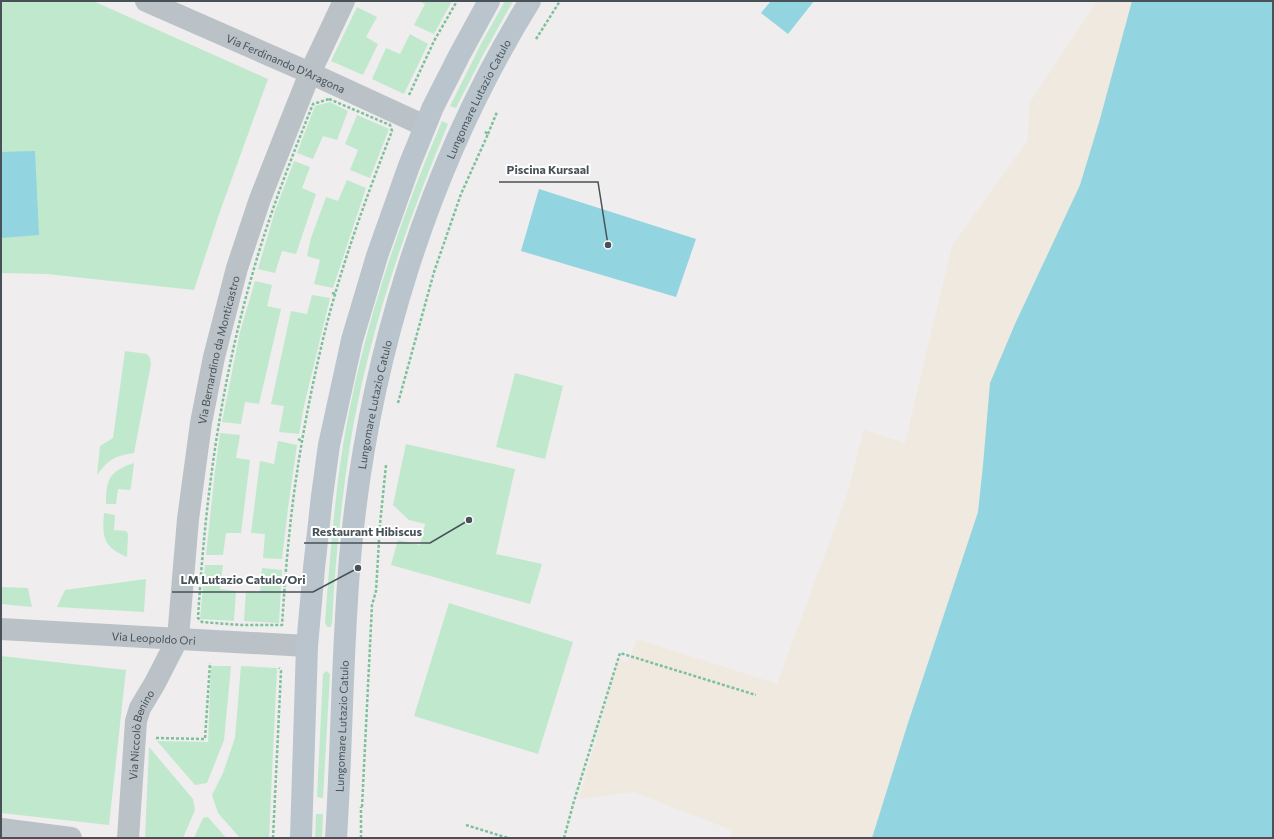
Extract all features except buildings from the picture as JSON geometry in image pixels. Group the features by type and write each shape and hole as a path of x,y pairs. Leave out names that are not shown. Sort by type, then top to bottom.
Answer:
{"main road":[{"path":"301,838 307,646 322,496 330,445 350,348 377,256 409,166 433,107 489,1"},
{"name":"Lungomare Lutazio Catulo","path":"336,838 350,558 362,468 371,414 382,363 400,296 437,188 465,121 490,72 530,1"}],"street":[{"name":"Via Ferdinando D'Aragona","path":"146,1 426,126"},
{"name":"Via Bernardino da Monticastro","path":"178,638 192,489 202,416 214,356 235,275 248,234 284,137 310,73 344,1"},
{"name":"Via Leopoldo Ori","path":"1,629 307,646"},
{"name":"Via Niccolò Benino","path":"128,838 136,721 140,708 155,683 178,638"},
{"path":"1,829 71,838"}],"path":[{"path":"407,99 434,41 457,1"},
{"path":"532,45 560,1"},
{"path":"396,408 434,272 461,194 499,107"},
{"path":"202,560 198,618 202,622 241,625 282,625 289,536 302,441 320,351 370,182 392,131 390,125 354,110"},
{"path":"480,128 488,134"},
{"path":"332,293 336,294"},
{"path":"298,440 302,441"},
{"path":"362,807 372,605 376,591 380,524 387,459"},
{"path":"282,564 286,565"},
{"path":"564,838 620,653 756,695"},
{"path":"150,739 162,737 205,739 210,664 213,661"},
{"path":"273,838 281,671 277,665"},
{"path":"466,825 508,838"}],"green space":[{"path":"1,1 93,1 268,79 219,214 194,290 47,274 1,273"},
{"path":"419,1 452,1 434,34 414,25 425,4"},
{"path":"505,1 513,1 456,108 450,106 482,42"},
{"path":"357,7 377,17 366,37 378,44 363,75 331,61"},
{"path":"410,34 428,44 404,94 372,79 386,48 400,54"},
{"path":"330,102 348,111 337,140 323,136 313,159 297,153 315,106"},
{"path":"357,115 389,129 370,178 350,170 358,150 345,144"},
{"path":"442,121 448,124 403,242 367,362 350,445 339,534 332,623 331,627 327,627 325,622 331,543 340,465 356,377 367,333 394,247"},
{"path":"294,161 310,167 302,188 316,194 296,254 282,251 275,273 258,269 275,211"},
{"path":"347,180 366,188 333,288 314,284 320,260 307,256 311,238 326,197 338,201"},
{"path":"255,281 272,285 267,306 281,309 259,404 245,402 241,424 222,422 240,332"},
{"path":"312,295 330,298 304,406 299,434 279,432 284,406 271,404 291,311 307,314"},
{"path":"125,351 147,354 150,358 151,364 134,453 121,455 112,459 97,475 100,446 113,438"},
{"path":"515,373 563,386 545,459 496,447"},
{"path":"220,433 240,435 236,458 250,460 241,533 226,533 223,555 206,555 215,471"},
{"path":"278,441 297,445 282,559 263,558 265,534 251,533 260,461 274,464"},
{"path":"406,444 515,469 496,554 542,564 530,604 391,565 398,540 420,545 425,524 409,520 393,505"},
{"path":"134,463 130,490 118,489 116,504 106,504 108,483 114,473 119,469"},
{"path":"104,513 115,515 114,530 126,531 128,534 127,557 113,549 106,540 103,529"},
{"path":"205,565 223,565 220,589 236,591 234,621 200,619"},
{"path":"262,568 282,570 279,623 244,621 246,591 260,592"},
{"path":"146,579 144,612 57,607 65,590"},
{"path":"1,587 28,588 32,607 1,604"},
{"path":"449,603 573,642 538,754 414,716"},
{"path":"1,656 126,670 109,825 1,813"},
{"path":"211,666 231,666 224,740 207,783 195,785 157,741 208,742"},
{"path":"241,666 277,668 269,838 240,838 218,813 212,795 223,773 235,738"},
{"path":"326,671 330,674 323,798 317,797 323,674"},
{"path":"149,747 193,799 195,810 183,838 145,838"},
{"path":"316,814 323,814 322,838 315,838"},
{"path":"208,817 226,838 194,838 203,818"}],"sand":[{"path":"1097,1 1132,1 1100,119 1080,185 1015,324 983,465 978,512 907,726 872,838 731,838 732,830 633,792 579,799 619,659 628,662 637,639 777,684 847,495 864,430 905,443 952,246 1028,140 1029,104"}],"water":[{"path":"771,1 814,1 788,34 761,13"},
{"path":"1132,1 1273,1 1273,838 872,838 907,726 978,512 990,383 1015,324 1080,185 1100,119"},
{"path":"35,151 39,235 1,238 1,152"},
{"path":"539,189 696,239 676,297 521,251"}],"place":[{"name":"Piscina Kursaal","path":"608,245"},
{"name":"Restaurant Hibiscus","path":"469,520"},
{"name":"LM Lutazio Catulo/Ori","path":"358,568"}]}
